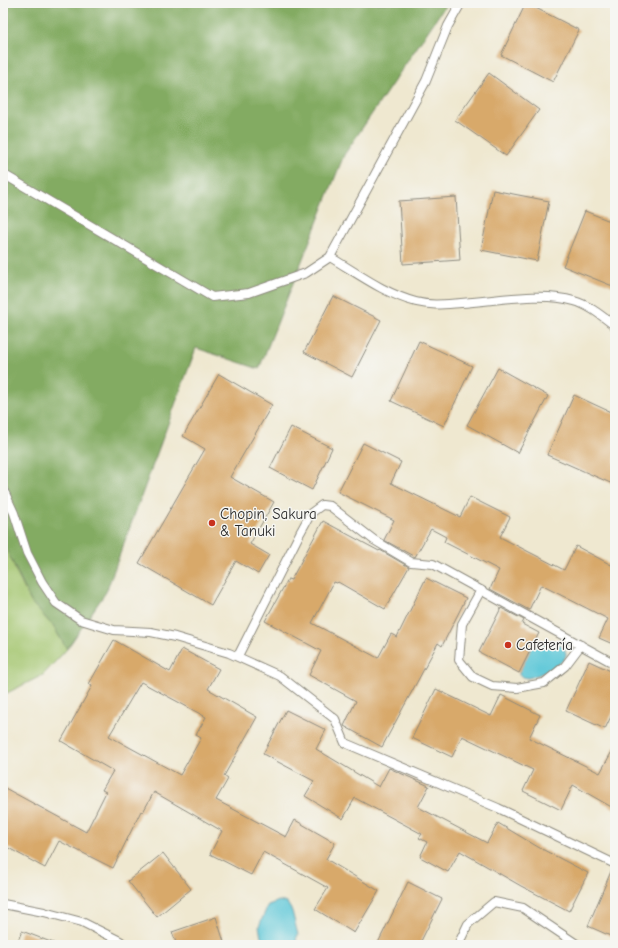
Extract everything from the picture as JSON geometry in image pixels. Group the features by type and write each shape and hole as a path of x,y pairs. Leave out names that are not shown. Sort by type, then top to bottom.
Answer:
{"lane":[{"path":"3,174 212,297 249,293 306,273 330,256 426,81 448,26 461,3"},
{"path":"330,256 389,292 416,302 436,305 488,302 531,297 553,297 574,301 581,304 595,311 615,326"},
{"path":"3,489 14,513 27,553 42,582 56,604 81,620 114,630 151,632 175,637 238,656 280,676 335,719 345,744 498,808 615,864"},
{"path":"238,656 311,513 322,505 330,506 374,540 411,562 433,564 615,664"},
{"path":"481,590 462,624 459,660 473,677 492,686 517,688 544,682 565,666 581,645"},
{"path":"458,945 468,924 494,902 523,908 578,945"},
{"path":"3,904 44,912 82,922 125,945"}],"green space":[{"path":"3,3 447,3 344,155 259,369 196,348 106,592 67,649 53,626 31,602 3,542"},
{"path":"3,535 16,572 31,602 53,626 67,649 43,675 3,695"}],"water":[{"path":"536,637 545,645 562,646 566,654 565,658 556,666 538,675 525,678 519,675 519,673"},
{"path":"279,901 287,903 292,911 298,935 296,939 298,945 264,945 259,926 268,905"}],"building":[{"path":"526,3 579,30 553,82 501,55"},
{"path":"489,73 539,110 506,156 455,120"},
{"path":"493,190 549,201 537,261 481,250"},
{"path":"456,197 460,260 403,264 399,201"},
{"path":"585,211 615,223 615,287 563,266"},
{"path":"333,296 381,320 352,377 304,352"},
{"path":"419,341 472,366 444,426 391,401"},
{"path":"498,368 548,396 518,453 467,425"},
{"name":"Chopin, Sakura & Tanuki","path":"219,374 272,405 230,477 274,502 250,544 269,555 258,574 236,561 211,605 139,563 205,449 183,436"},
{"path":"574,395 615,414 615,485 547,455"},
{"path":"291,427 332,448 312,490 270,468"},
{"path":"363,443 401,462 391,483 460,517 470,497 510,517 500,537 564,570 576,546 615,567 615,645 599,638 608,619 541,585 529,610 490,589 499,570 444,542 446,537 431,529 415,557 384,540 394,520 338,492"},
{"path":"323,521 379,551 380,550 409,567 385,609 338,582 334,582 312,623 378,658 391,634 397,637 426,578 466,598 442,646 438,643 382,747 344,726 356,701 309,675 321,651 265,621 288,579 291,580"},
{"name":"Cafetería","path":"501,608 524,620 522,624 539,633 519,673 479,652"},
{"path":"114,640 170,672 182,649 219,669 208,689 257,717 224,776 228,779 216,800 286,837 295,820 335,843 326,859 379,891 354,933 315,909 328,888 263,852 251,875 210,854 222,831 154,792 143,812 141,811 113,868 59,841 45,868 3,845 3,787 86,832 106,792 102,790 113,771 61,741 92,686 89,684","holes":["141,682 206,717 196,735 201,738 180,775 109,736"]},
{"path":"589,661 615,673 615,708 605,729 566,711"},
{"path":"436,689 491,716 501,695 540,715 529,738 600,773 615,746 615,809 573,785 561,810 523,791 533,770 462,736 452,757 412,738"},
{"path":"286,710 326,730 316,749 379,787 389,768 429,786 418,807 487,843 498,823 538,847 588,873 569,911 521,886 460,851 448,872 420,857 427,842 419,838 422,834 355,798 343,819 305,796 314,781 263,754"},
{"path":"163,853 191,889 157,917 128,881"},
{"path":"612,869 615,869 615,938 588,926"},
{"path":"408,882 442,899 419,945 377,945"},
{"path":"216,917 225,945 177,945 172,932"},
{"path":"22,931 56,944 56,945 16,945"}],"place":[{"name":"Chopin, Sakura & Tanuki","path":"212,523"},
{"name":"Cafetería","path":"508,645"}]}
